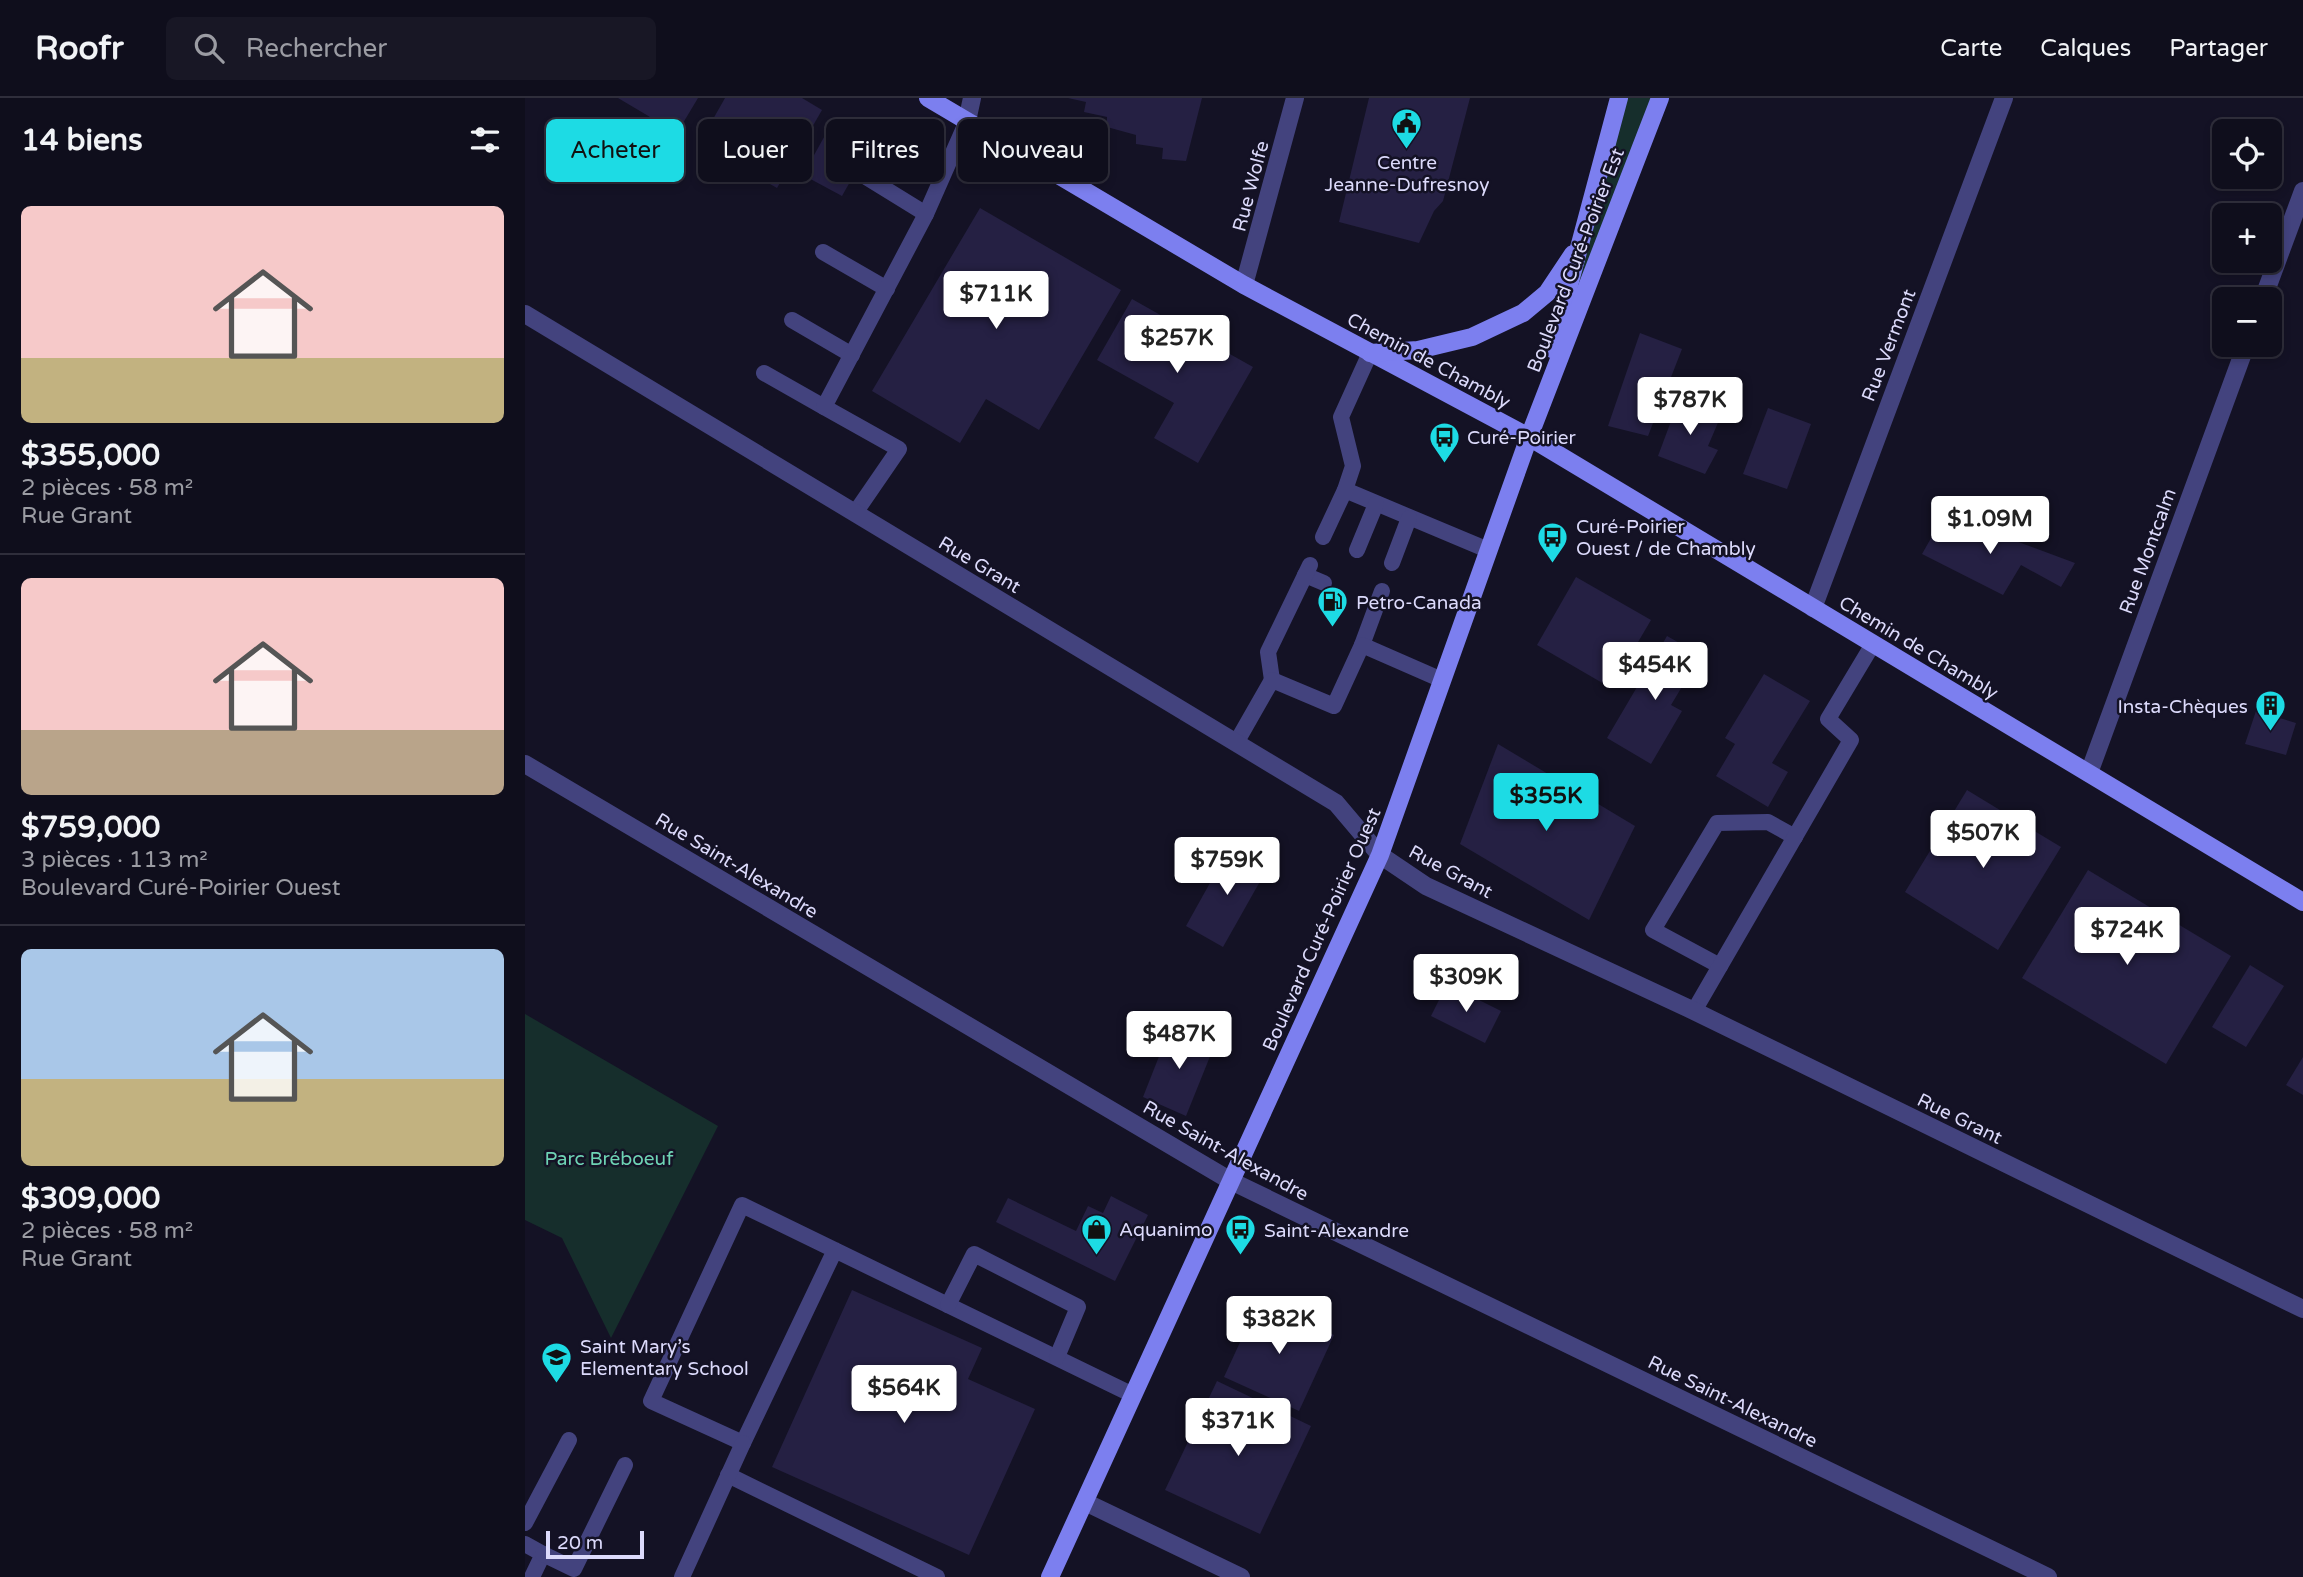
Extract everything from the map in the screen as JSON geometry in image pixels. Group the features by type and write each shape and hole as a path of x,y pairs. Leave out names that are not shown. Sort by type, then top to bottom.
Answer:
{"main road":[{"name":"Chemin de Chambly","path":"928,98 964,119"},
{"path":"1529,438 1619,98"},
{"name":"Boulevard Curé-Poirier Est","path":"1529,438 1660,98"},
{"name":"Chemin de Chambly","path":"1070,182 1244,285 1529,438 2303,902"},
{"path":"1370,353 1418,350 1472,337 1523,313 1546,293 1581,242"},
{"name":"Boulevard Curé-Poirier Ouest","path":"1050,1577 1380,855 1529,438"}],"street":[{"path":"967,119 972,98"},
{"name":"Rue Wolfe","path":"1244,285 1295,98"},
{"name":"Rue Vermont","path":"1813,608 2004,98"},
{"path":"2267,287 2303,191"},
{"name":"Rue Grant","path":"525,314 1336,803 1380,855 1426,886 1694,1011 2303,1309"},
{"name":"Rue Montcalm","path":"2089,774 2242,357"},
{"name":"Rue Saint-Alexandre","path":"525,764 1231,1181 2048,1577"},
{"path":"1085,1502 1241,1577"}],"lane":[{"path":"824,407 926,214 958,141"},
{"path":"874,182 926,214"},
{"path":"823,252 887,289"},
{"path":"792,320 852,355"},
{"path":"1323,537 1353,466 1341,417 1370,353"},
{"path":"764,373 899,449 855,513"},
{"path":"1345,490 1488,550"},
{"path":"1357,550 1376,504"},
{"path":"1392,563 1409,519"},
{"path":"1236,743 1272,680 1268,652 1307,570 1324,583"},
{"path":"1272,680 1334,706 1362,645 1374,597"},
{"path":"1694,1011 1851,740 1828,719 1873,644"},
{"path":"1362,645 1442,680"},
{"path":"1720,966 1653,930 1717,823 1768,821 1795,837"},
{"path":"743,1443 651,1401 742,1205 1133,1395"},
{"path":"683,1577 728,1475 835,1251"},
{"path":"948,1305 974,1254 1078,1307 1057,1357"},
{"path":"525,1523 569,1440"},
{"path":"525,1544 575,1569 625,1465"},
{"path":"728,1475 937,1577"},
{"path":"532,1577 543,1553"}],"green space":[{"path":"1619,98 1660,98 1529,437"},
{"name":"Parc Bréboeuf","path":"525,1014 718,1126 611,1338 562,1238 525,1220"}],"building":[{"path":"618,98 698,98 684,121 684,119 653,119"},
{"path":"725,98 802,98 822,110 812,127 812,119 713,119"},
{"path":"1068,98 1202,98 1186,161 1162,159 1163,148 1136,144 1136,135 1108,127 1107,117 1084,112 1086,102"},
{"name":"Centre Jeanne-Dufresnoy","path":"1369,98 1470,98 1443,201 1434,211 1419,243 1339,222"},
{"path":"826,134 826,182 850,182 842,196 812,180 812,159"},
{"path":"766,182 780,182 777,188"},
{"path":"980,208 1121,290 1039,430 986,399 960,443 872,391"},
{"path":"1132,299 1253,367 1198,463 1154,438 1174,403 1097,360"},
{"path":"1640,333 1682,349 1648,436 1608,426"},
{"path":"1680,397 1720,418 1708,446 1718,450 1705,474 1658,456"},
{"path":"1768,408 1811,424 1787,489 1743,474"},
{"path":"1947,510 1972,525 1969,532 1980,538 1983,529 2075,563 2061,587 2021,565 2003,595 1922,554"},
{"path":"1576,577 1651,620 1611,688 1537,645"},
{"path":"1667,636 1701,655 1671,705 1682,711 1651,764 1607,738"},
{"path":"1764,674 1810,701 1772,763 1788,772 1768,807 1716,776 1735,744 1725,738"},
{"name":"Insta-Chèques","path":"2256,711 2296,723 2286,755 2245,744"},
{"path":"1498,744 1635,826 1589,920 1460,844"},
{"path":"1967,790 2061,847 1998,950 1905,892"},
{"path":"1230,847 1267,869 1223,947 1186,926"},
{"path":"2088,870 2231,956 2166,1064 2022,978"},
{"path":"2250,965 2284,986 2246,1047 2212,1027"},
{"path":"1447,984 1501,1011 1485,1043 1431,1016"},
{"path":"1171,1026 1215,1044 1186,1116 1143,1097"},
{"path":"2303,1057 2303,1095 2286,1085"},
{"name":"Aquanimo","path":"1111,1196 1148,1215 1115,1281 996,1222 1008,1198 1076,1231 1088,1206 1103,1213"},
{"path":"852,1290 982,1348 968,1379 1035,1409 969,1555 772,1467"},
{"path":"1259,1301 1334,1335 1299,1411 1224,1377"},
{"path":"1217,1381 1311,1426 1260,1534 1165,1490"}],"place":[{"name":"Centre Jeanne-Dufresnoy","path":"1407,150"},
{"name":"Curé-Poirier","path":"1444,464"},
{"name":"Curé-Poirier Ouest / de Chambly","path":"1553,564"},
{"name":"Petro-Canada","path":"1333,629"},
{"name":"Insta-Chèques","path":"2271,733"},
{"name":"Aquanimo","path":"1096,1256"},
{"name":"Saint-Alexandre","path":"1241,1257"},
{"name":"Saint Mary’s Elementary School","path":"557,1384"}]}
